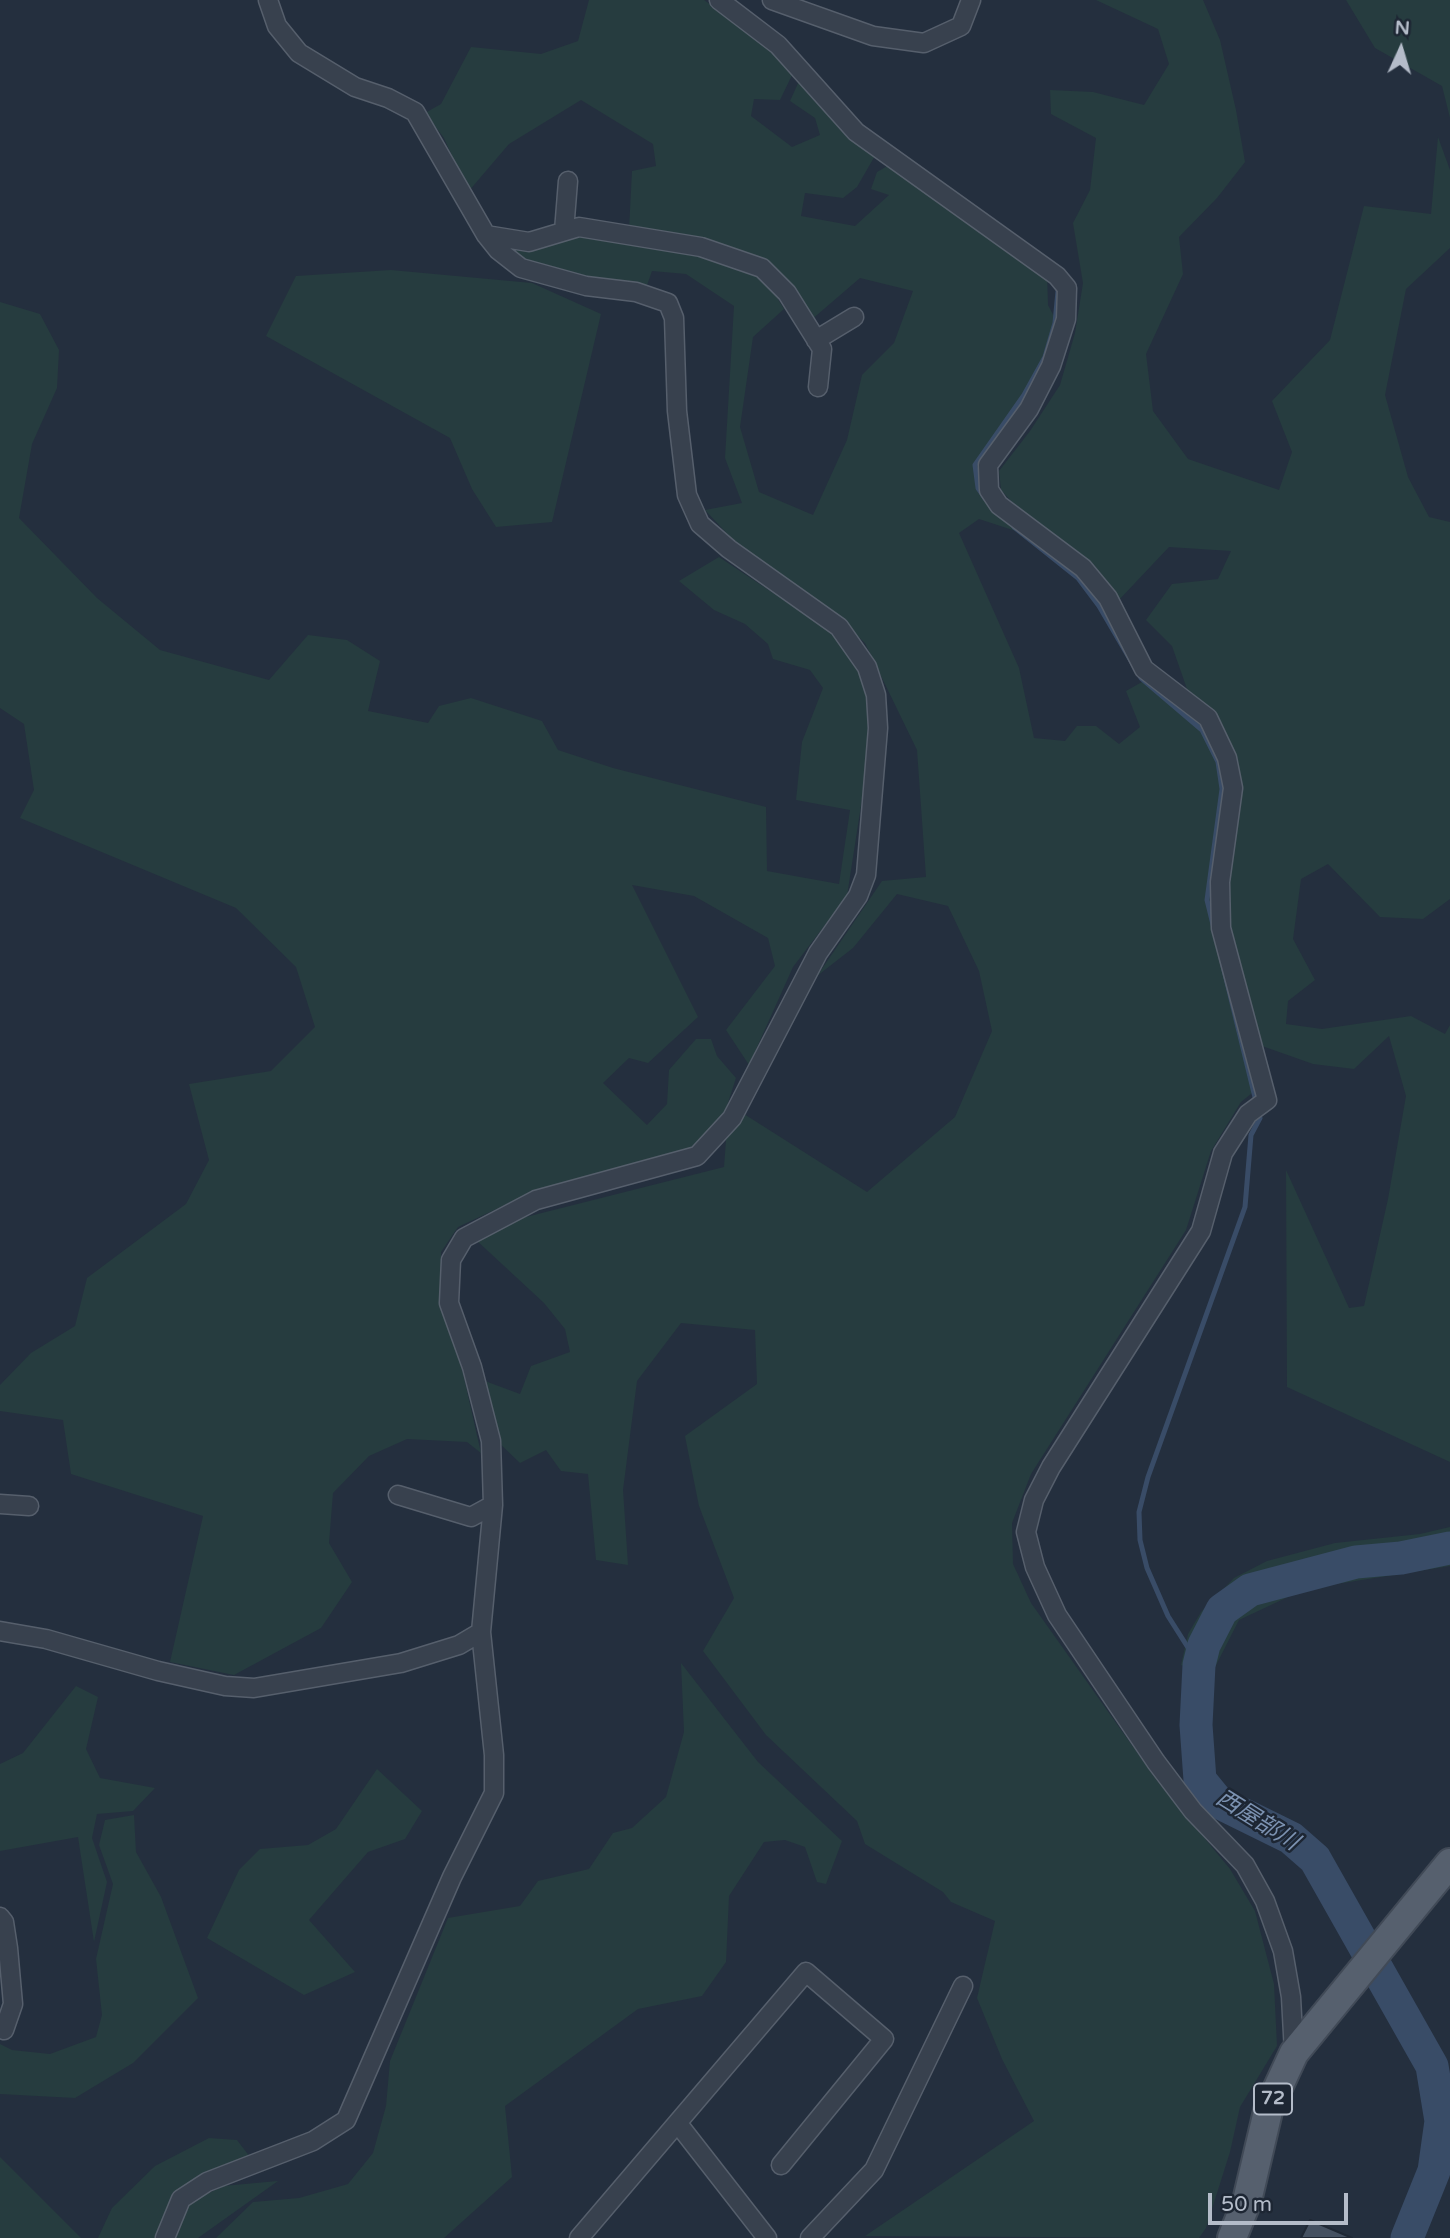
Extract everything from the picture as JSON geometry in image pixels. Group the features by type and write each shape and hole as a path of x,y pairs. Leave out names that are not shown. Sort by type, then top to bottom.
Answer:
{"main road":[{"name":"72","path":"1232,2238 1247,2201 1269,2107 1294,2053 1450,1863"}],"street":[{"path":"165,2238 181,2199 207,2182 313,2141 346,2120 414,1963 494,1793 494,1755 481,1632 493,1505 491,1441 472,1367 449,1303 451,1260 464,1238 536,1200 697,1156 732,1118 818,953 858,896 866,875 878,728 877,695 867,667 839,627 729,549 701,524 687,495 677,411 674,318 668,303 636,292 586,286 521,268 498,250 485,235 415,112 387,98 355,87 299,53 277,26 268,0"},
{"path":"720,0 778,45 856,132 1057,276 1067,288 1066,319 1051,366 1029,409 988,465 989,490 999,505 1083,568 1108,598 1144,669 1208,718 1227,758 1233,788 1220,882 1222,928 1267,1100 1248,1114 1223,1153 1201,1231 1051,1467 1034,1500 1026,1532 1035,1567 1057,1615 1156,1762 1193,1811 1245,1865 1265,1901 1285,1962 1291,1997 1294,2053"},
{"path":"772,0 873,36 924,43 961,26 971,0"},
{"path":"564,231 568,181"},
{"path":"485,235 530,242 579,227 701,247 762,268 787,293 822,349 818,387"},
{"path":"816,340 854,317"},
{"path":"398,1495 471,1517 493,1505"},
{"path":"0,1504 29,1506"},
{"path":"0,1631 46,1640 199,1680 254,1688 401,1663 459,1645 481,1632"},
{"path":"0,1917 4,1922 8,1948 13,2004 4,2030"},
{"path":"579,2238 679,2125 806,1972 884,2039 781,2165"},
{"path":"810,2238 874,2170 963,1986"},
{"path":"679,2125 767,2238"}],"green space":[{"path":"589,0 704,0 774,49 794,71 780,100 754,99 751,116 792,147 820,135 815,118 790,101 800,79 876,154 857,187 843,198 805,193 801,216 855,226 889,195 871,189 877,172 889,165 1047,275 1048,305 1060,328 984,489 1031,536 979,519 959,533 1019,668 1034,738 1065,741 1077,726 1096,726 1119,744 1140,727 1126,691 1149,678 1204,719 1221,757 1227,789 1216,882 1257,1089 1241,1102 1211,1151 1186,1230 1031,1474 1012,1523 1013,1564 1031,1603 1158,1782 1230,1869 1255,1911 1274,1984 1277,2046 1240,2107 1230,2152 1206,2228 1199,2238 865,2236 1034,2121 1002,2059 977,1998 995,1921 951,1902 943,1892 865,1844 857,1821 766,1735 703,1651 734,1598 699,1506 685,1436 757,1384 755,1330 681,1323 637,1381 623,1490 628,1565 596,1560 588,1474 561,1471 546,1450 520,1463 498,1442 485,1381 520,1394 531,1366 570,1352 565,1329 544,1303 475,1239 522,1218 724,1167 726,1140 744,1114 867,1192 955,1117 992,1031 979,971 948,906 897,894 853,948 817,976 882,881 926,877 917,750 865,643 824,605 734,541 705,510 742,503 725,458 734,306 686,274 652,271 645,291 528,264 498,243 578,235 686,250 755,271 767,281 784,309 753,337 740,427 759,492 813,515 847,440 862,375 894,343 913,291 860,278 810,321 766,262 629,230 632,171 656,166 653,144 581,100 509,144 468,192 444,138 425,113 441,104 471,47 541,54 578,41"},
{"path":"1096,0 1203,0 1220,40 1236,110 1245,162 1217,198 1179,237 1183,274 1146,354 1153,411 1188,459 1279,490 1292,452 1272,401 1330,340 1364,206 1431,214 1438,137 1450,170 1450,248 1406,289 1385,395 1408,477 1429,517 1450,522 1450,899 1423,919 1380,917 1328,864 1301,879 1293,939 1315,980 1288,1001 1286,1024 1322,1029 1411,1016 1445,1034 1450,1025 1450,1462 1287,1387 1286,1170 1349,1308 1364,1306 1388,1199 1406,1096 1389,1036 1354,1069 1313,1064 1262,1046 1231,937 1227,883 1241,791 1238,760 1219,718 1187,689 1172,646 1146,620 1172,584 1218,579 1231,551 1169,547 1118,601 1095,566 1021,512 1001,490 999,471 1030,431 1060,385 1075,333 1083,283 1073,223 1090,190 1096,138 1051,114 1050,90 1093,92 1144,105 1169,64 1158,29"},
{"path":"1346,0 1450,0 1450,118 1442,86 1375,48"},
{"path":"391,270 532,283 601,314 552,522 496,527 472,489 450,438 266,336 296,276"},
{"path":"0,302 40,314 59,350 57,388 32,444 19,518 97,598 160,650 269,680 308,635 347,640 380,661 368,711 428,723 439,706 471,698 542,721 558,750 613,768 766,807 767,871 839,884 850,810 796,800 802,742 823,688 810,670 773,659 768,644 745,624 714,610 679,581 719,557 830,631 858,667 870,700 864,786 847,896 793,967 749,1065 726,1030 775,966 768,938 694,896 632,885 698,1017 648,1063 629,1058 603,1083 647,1125 667,1104 669,1070 696,1039 711,1039 717,1056 736,1078 724,1115 689,1149 535,1191 458,1227 441,1252 442,1299 457,1347 481,1453 467,1442 407,1439 369,1456 333,1493 329,1543 352,1582 321,1628 234,1675 170,1662 203,1516 71,1474 63,1420 0,1411 0,1385 31,1353 75,1326 87,1278 186,1204 209,1160 189,1084 271,1071 315,1027 296,967 236,908 20,818 34,790 24,724 0,708"},
{"path":"1450,1527 1450,1566 1305,1589 1239,1620 1210,1677 1181,1665 1188,1634 1201,1612 1234,1578 1267,1561 1335,1543 1420,1534"},
{"path":"681,1663 758,1762 842,1841 826,1884 817,1882 805,1847 785,1840 764,1842 729,1896 726,1962 702,1996 638,2009 505,2106 512,2177 444,2238 216,2238 253,2202 299,2198 348,2184 373,2153 386,2106 390,2061 448,1918 520,1906 538,1881 589,1869 613,1833 632,1828 666,1797 684,1732"},
{"path":"76,1686 98,1697 86,1749 100,1778 155,1788 133,1811 97,1814 92,1838 107,1882 94,1942 78,1837 0,1851 0,1764 23,1753"},
{"path":"377,1769 422,1811 405,1839 368,1852 309,1920 355,1972 304,1995 207,1938 239,1870 260,1849 308,1845 336,1829"},
{"path":"134,1815 136,1852 161,1897 198,1998 133,2063 75,2098 0,2094 0,2044 12,2050 50,2054 96,2037 102,2015 96,1959 113,1884 99,1845 105,1820"},
{"path":"209,2138 237,2140 250,2157 195,2179 174,2197 158,2238 98,2238 112,2208 155,2166"},
{"path":"0,2157 81,2238 0,2238"},
{"path":"278,2181 198,2238 172,2238 187,2204 223,2186"}],"building":[{"path":"1310,2220 1352,2238 1301,2238"}],"waterway":[{"path":"985,498 978,488 975,465 1024,395 1045,357 1055,323 1058,291"},
{"path":"1014,527 1078,578 1099,606 1141,678 1202,730 1218,762 1222,789 1207,900 1260,1118 1251,1135 1245,1207 1148,1477 1139,1512 1140,1540 1147,1568 1168,1616 1199,1665"},
{"name":"西屋部川","path":"1407,2238 1434,2171 1441,2121 1432,2066 1315,1859 1291,1838 1218,1802 1200,1780 1196,1725 1199,1665 1204,1645 1222,1610 1250,1590 1356,1562 1401,1558 1450,1548"}]}
